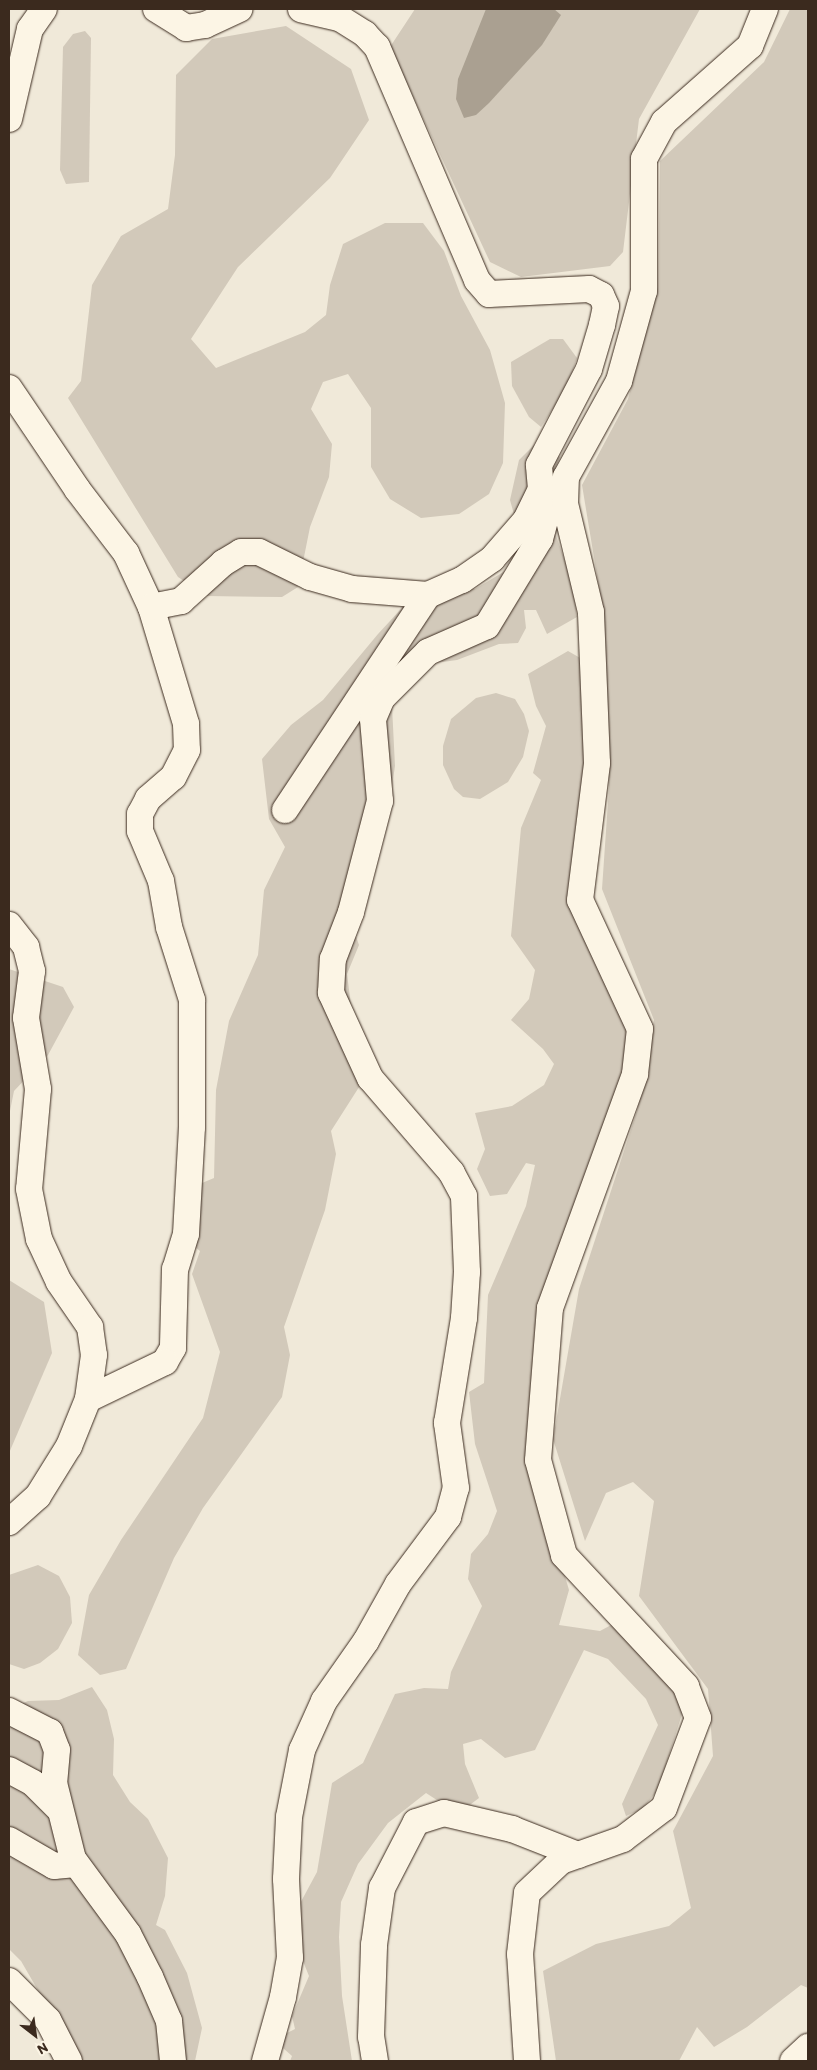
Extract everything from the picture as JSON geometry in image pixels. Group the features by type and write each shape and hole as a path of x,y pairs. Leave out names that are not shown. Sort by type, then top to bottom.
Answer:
{"street":[{"path":"9,119 30,29 44,9"},
{"path":"156,9 186,28 204,25 239,9"},
{"path":"265,2061 283,1997 290,1958 286,1879 289,1817 302,1750 324,1701 366,1640 398,1584 448,1518 456,1488 447,1422 464,1318 467,1272 464,1196 452,1172 370,1078 331,993 333,959 350,912 380,801 373,719 382,698 428,652 487,626 540,539 546,516 540,489 539,465 589,369 606,306 600,294 589,289 489,294 477,280 377,47 365,34 339,18 301,9"},
{"path":"527,2061 520,1954 526,1893 562,1861 623,1839 664,1808 698,1718 686,1686 564,1555 538,1460 550,1308 635,1074 640,1028 580,900 597,763 591,612 565,504 566,477 619,381 644,291 644,158 664,122 750,46 765,9"},
{"path":"9,388 77,489 126,553 151,607 186,724 188,750 173,777 148,799 140,814 140,831 161,881 169,927 192,1000 192,1127 186,1234 175,1268 173,1348 165,1362 88,1399"},
{"path":"151,607 181,601 223,563 241,552 259,552 310,577 352,589 428,594 462,580 492,559 526,520 540,489"},
{"path":"286,810 428,594"},
{"path":"9,925 26,947 32,972 26,1018 38,1089 29,1190 39,1239 59,1282 90,1327 94,1355 88,1399 70,1446 38,1496 9,1522"},
{"path":"9,1711 50,1732 57,1750 54,1783 76,1864 128,1934 150,1977 169,2021 173,2061"},
{"path":"33,1783 44,1783 51,1778 56,1767"},
{"path":"9,1770 33,1783 60,1810"},
{"path":"375,2061 371,2037 374,1945 382,1888 416,1822 444,1813 512,1829 578,1855"},
{"path":"9,1840 54,1866 76,1864"},
{"path":"9,1981 48,2020 69,2061"},
{"path":"793,2061 808,2047"}],"shaded area":[{"path":"415,9 700,9 639,119 623,252 610,266 521,277 490,262 390,47"},
{"path":"486,9 554,9 561,15 542,45 489,103 476,115 464,118 456,99 458,79"},
{"path":"790,9 808,9 808,1988 801,1985 747,2027 714,2047 697,2027 679,2061 556,2061 543,1971 596,1944 669,1926 691,1908 673,1831 713,1756 708,1689 639,1596 654,1501 633,1482 606,1493 585,1541 553,1439 579,1289 637,1111 654,1020 602,889 609,787 602,606 582,485 628,399 658,287 660,161 764,62"},
{"path":"286,26 351,69 369,120 330,178 238,267 191,339 216,368 305,332 326,315 330,285 343,244 385,223 423,223 444,251 461,296 490,350 505,403 503,463 489,494 459,514 421,518 390,499 371,467 371,408 348,374 323,382 311,409 332,444 329,477 310,527 298,587 282,597 207,596 178,577 68,398 81,381 92,285 121,236 168,209 175,155 176,75 212,39"},
{"path":"85,31 91,38 89,182 66,184 60,170 63,47 73,34"},
{"path":"550,339 563,339 577,358 567,387 541,427 529,417 512,386 511,362"},
{"path":"534,445 560,457 551,481 553,527 573,584 577,617 547,634 536,610 524,610 526,628 518,643 499,644 457,660 428,664 392,706 395,766 387,820 352,925 359,945 347,974 361,1084 331,1131 336,1154 325,1210 284,1327 290,1355 282,1397 203,1508 174,1558 126,1669 100,1675 78,1655 89,1595 121,1540 203,1418 220,1352 192,1274 200,1251 190,1243 202,1183 214,1178 216,1090 229,1021 258,955 264,890 285,847 269,819 262,759 291,725 323,700 378,634 424,584 475,589 505,571 522,543 510,500 519,460"},
{"path":"568,651 582,659 591,736 574,887 629,1024 631,1053 543,1309 532,1463 569,1590 559,1625 600,1631 613,1624 673,1688 683,1711 658,1790 642,1809 626,1816 622,1804 658,1725 646,1699 608,1659 584,1650 535,1750 505,1758 481,1739 463,1744 465,1764 479,1798 463,1810 443,1804 426,1793 388,1823 358,1864 341,1902 339,1937 342,1996 352,2061 290,2061 292,2056 283,2048 281,2036 295,2029 292,2016 309,1976 298,1949 297,1909 317,1872 332,1783 363,1763 395,1694 424,1688 448,1689 451,1672 482,1606 468,1579 471,1554 488,1534 497,1511 475,1444 469,1392 484,1383 488,1295 526,1206 535,1165 526,1163 507,1194 490,1196 477,1169 485,1149 475,1113 512,1106 544,1085 554,1064 543,1049 511,1020 529,999 535,970 511,936 521,828 541,780 533,773 546,726 536,706 528,674"},
{"path":"496,693 515,699 524,714 529,731 523,757 508,782 480,799 463,797 454,789 443,765 443,746 451,719 476,698"},
{"path":"9,969 63,987 74,1007 48,1055 14,1091 9,1116"},
{"path":"9,1280 44,1302 52,1353 9,1453"},
{"path":"38,1565 59,1576 70,1597 72,1623 58,1649 40,1663 24,1669 9,1664 9,1575"},
{"path":"92,1687 107,1710 114,1739 113,1775 130,1802 148,1819 168,1858 165,1896 156,1925 165,1930 187,1973 202,2028 195,2061 79,2061 21,1961 9,1949 9,1709 28,1701 59,1700"}]}
